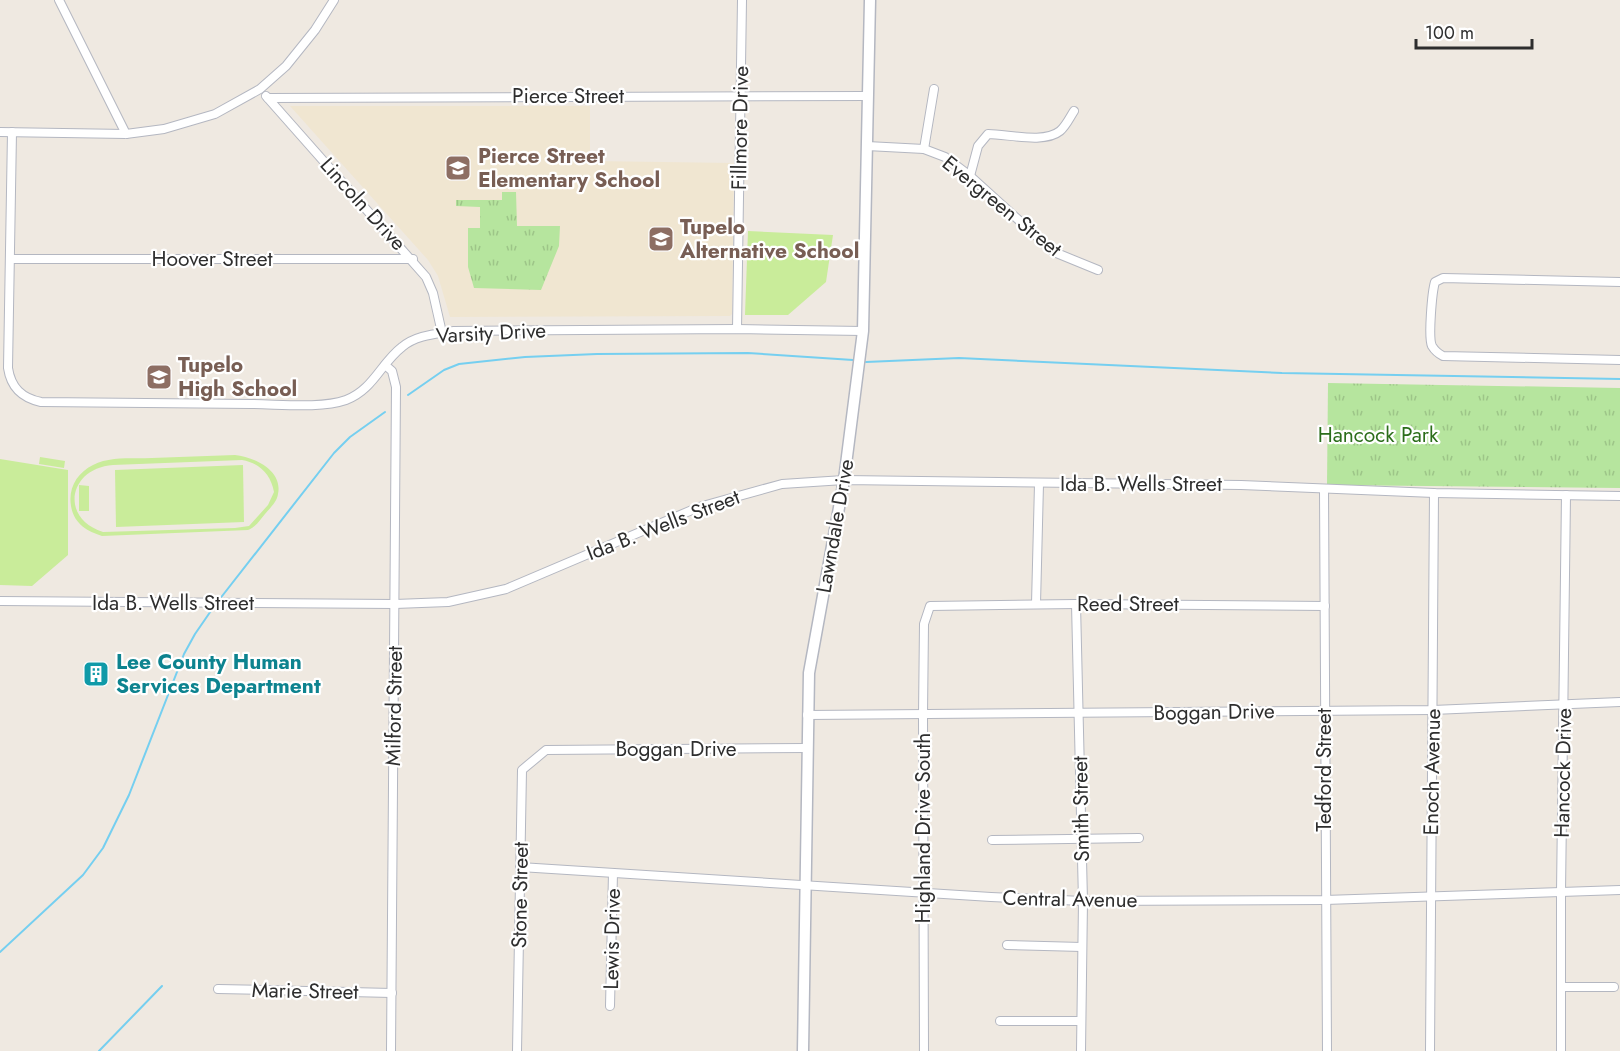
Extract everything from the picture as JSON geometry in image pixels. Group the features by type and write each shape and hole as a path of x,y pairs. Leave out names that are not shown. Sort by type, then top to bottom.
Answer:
{"street":[{"path":"59,0 126,134"},
{"path":"0,132 126,134 164,129 215,114 260,89 294,57 334,0"},
{"name":"Fillmore Drive","path":"737,329 742,0"},
{"name":"Lawndale Drive","path":"803,1051 809,674 844,480 863,331 870,0"},
{"name":"Lincoln Drive","path":"260,89 426,276 433,293 442,333"},
{"path":"924,149 934,89"},
{"name":"Pierce Street","path":"268,98 868,96"},
{"path":"970,176 978,146 988,134 1047,137 1062,130 1074,111"},
{"path":"4,352 11,259 12,132"},
{"name":"Evergreen Street","path":"867,146 924,149 945,157 970,176 1054,252 1098,270"},
{"name":"Hoover Street","path":"11,259 413,260"},
{"path":"1620,282 1443,278 1435,282 1432,291 1431,345 1443,356 1620,360"},
{"name":"Varsity Drive","path":"4,352 13,387 31,400 41,402 325,404 346,400 368,387 404,345 416,339 442,333 484,330 863,331"},
{"name":"Milford Street","path":"385,365 392,371 396,387 391,1051"},
{"name":"Ida B. Wells Street","path":"0,601 395,604 447,602 506,589 699,507 782,484 844,480 1241,485 1324,490 1620,496"},
{"path":"1036,604 1039,484"},
{"name":"Tedford Street","path":"1324,490 1327,1051"},
{"name":"Enoch Avenue","path":"1430,1051 1434,493"},
{"name":"Hancock Drive","path":"1561,1051 1566,495"},
{"name":"Reed Street","path":"930,606 1077,603 1325,606"},
{"name":"Smith Street","path":"1077,603 1083,901 1081,1051"},
{"name":"Highland Drive South","path":"924,1051 924,624 930,606"},
{"name":"Boggan Drive","path":"807,715 1433,710 1620,702"},
{"name":"Boggan Drive","path":"546,750 807,748"},
{"name":"Stone Street","path":"517,1051 522,770 546,750"},
{"path":"992,840 1138,838"},
{"name":"Central Avenue","path":"520,867 1083,901 1325,900 1620,891"},
{"name":"Lewis Drive","path":"610,1006 614,873"},
{"path":"1007,945 1082,947"},
{"path":"1561,987 1614,987"},
{"name":"Marie Street","path":"218,989 392,993"},
{"path":"1000,1021 1081,1021"}],"shaded area":[{"path":"290,106 590,106 590,161 734,163 732,314 730,316 450,317 438,276 428,260"}],"green space":[{"path":"502,192 516,192 517,226 560,226 559,246 541,290 474,288 468,267 468,228 480,228 480,207 456,206 456,200 502,200"},
{"path":"748,231 833,235 826,282 788,315 745,315"},
{"name":"Hancock Park","path":"1328,383 1620,388 1620,488 1327,485"},
{"path":"243,456 265,466 276,478 278,486 278,494 273,505 258,523 248,530 102,536 82,526 75,518 70,499 72,487 82,472 100,462 122,458","holes":["242,460 264,471 274,492 268,505 249,526 103,532 89,525 80,516 75,505 75,494 79,484 98,468 113,465"]},
{"path":"40,457 65,461 64,468 39,464"},
{"path":"0,459 68,470 68,555 32,586 0,585"},
{"path":"243,465 244,522 116,527 115,470"},
{"path":"79,485 89,486 89,511 79,511"}],"waterway":[{"path":"408,395 444,370 459,364 525,357 748,353 853,360"},
{"path":"866,362 959,358 1282,373 1620,379"},
{"path":"219,600 334,453 350,437 385,412"},
{"path":"0,952 83,875 103,848 129,795 184,654 215,605"},
{"path":"99,1051 162,986"}],"place":[{"name":"Pierce Street Elementary School","path":"458,168"},
{"name":"Tupelo Alternative School","path":"661,239"},
{"name":"Tupelo High School","path":"159,377"},
{"name":"Lee County Human Services Department","path":"96,674"}]}
